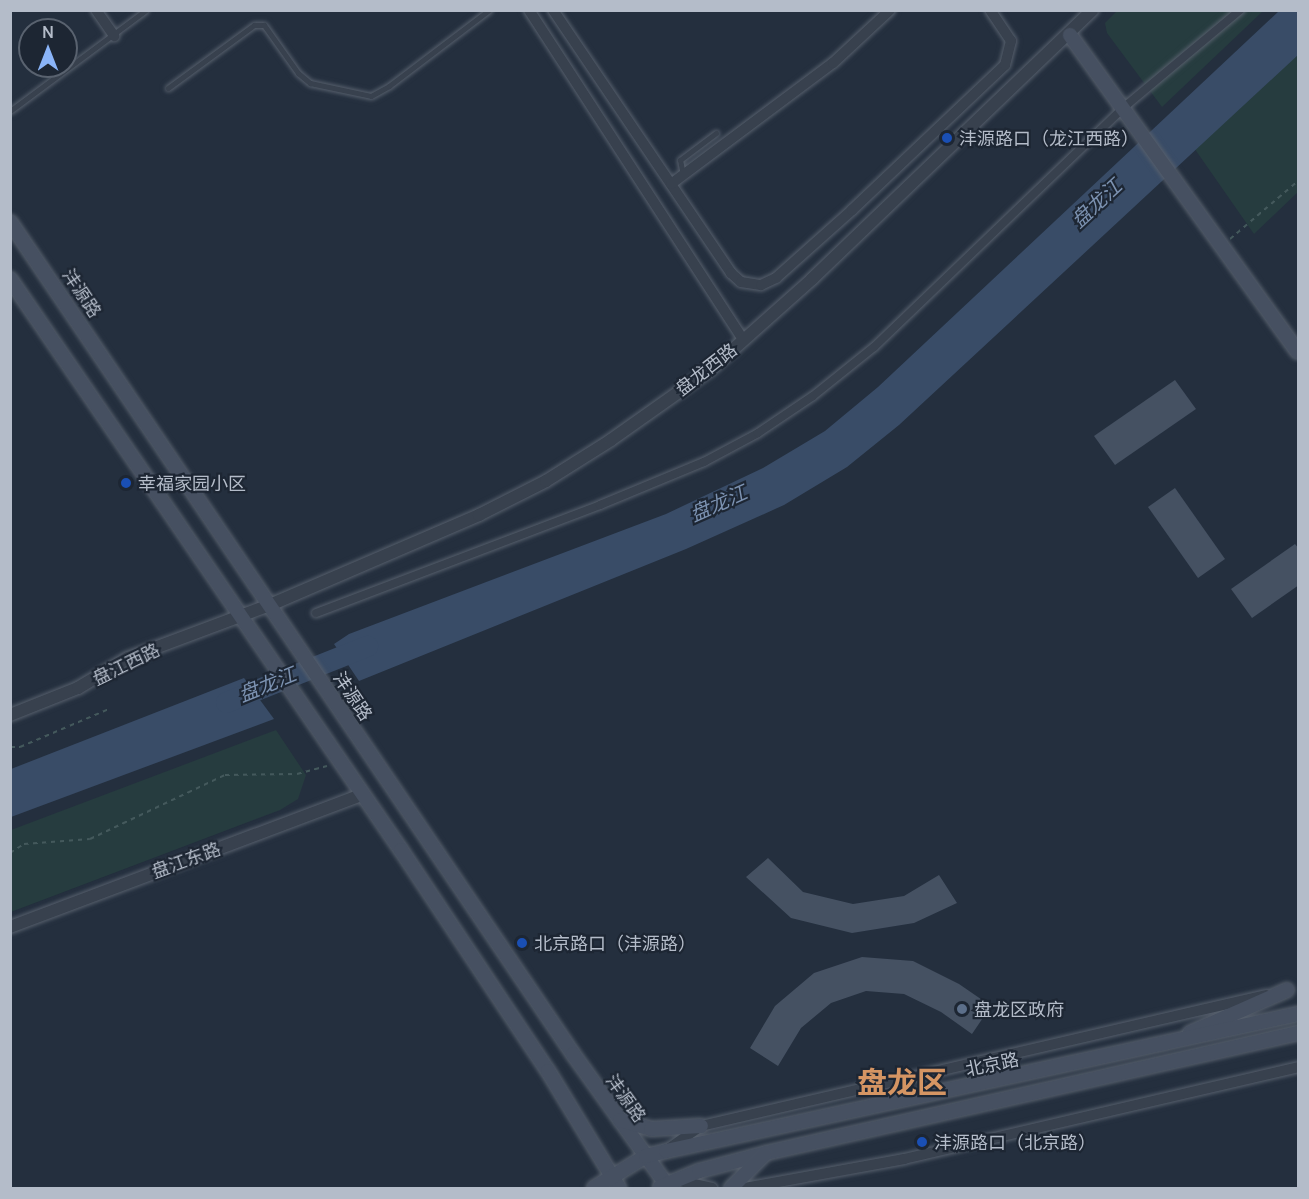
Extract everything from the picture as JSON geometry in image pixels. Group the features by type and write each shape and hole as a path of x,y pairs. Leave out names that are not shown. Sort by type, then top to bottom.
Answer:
{"main road":[{"path":"1070,35 1186,199 1299,352"},
{"name":"沣源路","path":"10,222 666,1185"},
{"path":"10,279 363,794 548,1071 619,1188"},
{"path":"1159,1047 1293,989"},
{"name":"北京路","path":"594,1188 646,1156 666,1151 1159,1047 1299,1014"},
{"name":"北京路","path":"666,1185 766,1153 1299,1033"},
{"path":"620,1120 651,1129 701,1126"},
{"path":"731,1188 766,1153"}],"street":[{"path":"96,10 114,36"},
{"path":"529,10 743,340"},
{"path":"553,10 735,278 751,285 770,283 1005,65 1011,41 990,10"},
{"path":"671,184 833,63 890,10"},
{"name":"盘龙西路","path":"242,615 479,515 546,481 611,440 710,370 1070,35 1079,15 1093,10"},
{"path":"316,613 600,505 704,462 758,433 813,396 874,347 1123,108 1240,10"},
{"name":"盘江西路","path":"10,715 78,688 128,658 242,615"},
{"name":"盘江东路","path":"10,927 363,794"},
{"path":"666,1151 701,1126 1293,989"},
{"path":"745,1188 916,1156 1299,1067"},
{"path":"666,1185 712,1188"}],"lane":[{"path":"10,111 146,10"},
{"path":"168,88 254,25 264,25 298,73 310,83 371,96 389,86 489,10"},
{"path":"683,175 680,160 716,133"}],"path":[{"path":"1221,247 1299,181"},
{"path":"10,747 20,747 109,709"},
{"path":"10,853 24,844 90,839 225,776 297,774 340,762"}],"green space":[{"path":"1117,11 1263,11 1162,107 1107,33 1105,23"},
{"path":"1298,45 1298,192 1254,234 1192,145"},
{"path":"276,730 306,775 298,799 280,810 11,912 11,830"}],"water":[{"path":"1279,11 1298,11 1298,55 899,425 847,467 784,505 686,549 359,681 334,644 349,634 666,514 763,468 825,431 878,387"},
{"path":"244,678 274,719 11,817 11,769"}],"building":[{"path":"1175,380 1196,409 1115,465 1094,436"},
{"path":"1175,488 1225,559 1198,578 1148,507"},
{"path":"1295,544 1299,549 1299,585 1252,618 1231,589"},
{"path":"768,858 803,892 853,904 904,896 939,875 957,903 914,923 852,933 791,918 746,877"},
{"name":"盘龙区政府","path":"862,957 913,961 959,984 991,1006 972,1034 941,1012 904,994 866,991 831,1003 801,1028 778,1066 750,1048 775,1006 814,973"}],"waterway":[{"name":"盘龙江","path":"226,702 367,646"}],"place":[{"name":"沣源路口（龙江西路）","path":"947,138"},
{"name":"幸福家园小区","path":"126,483"},
{"name":"北京路口（沣源路）","path":"522,943"},
{"name":"盘龙区政府","path":"962,1009"},
{"name":"沣源路口（北京路）","path":"922,1142"}],"district":[{"name":"盘龙区","path":"902,1082"}]}
